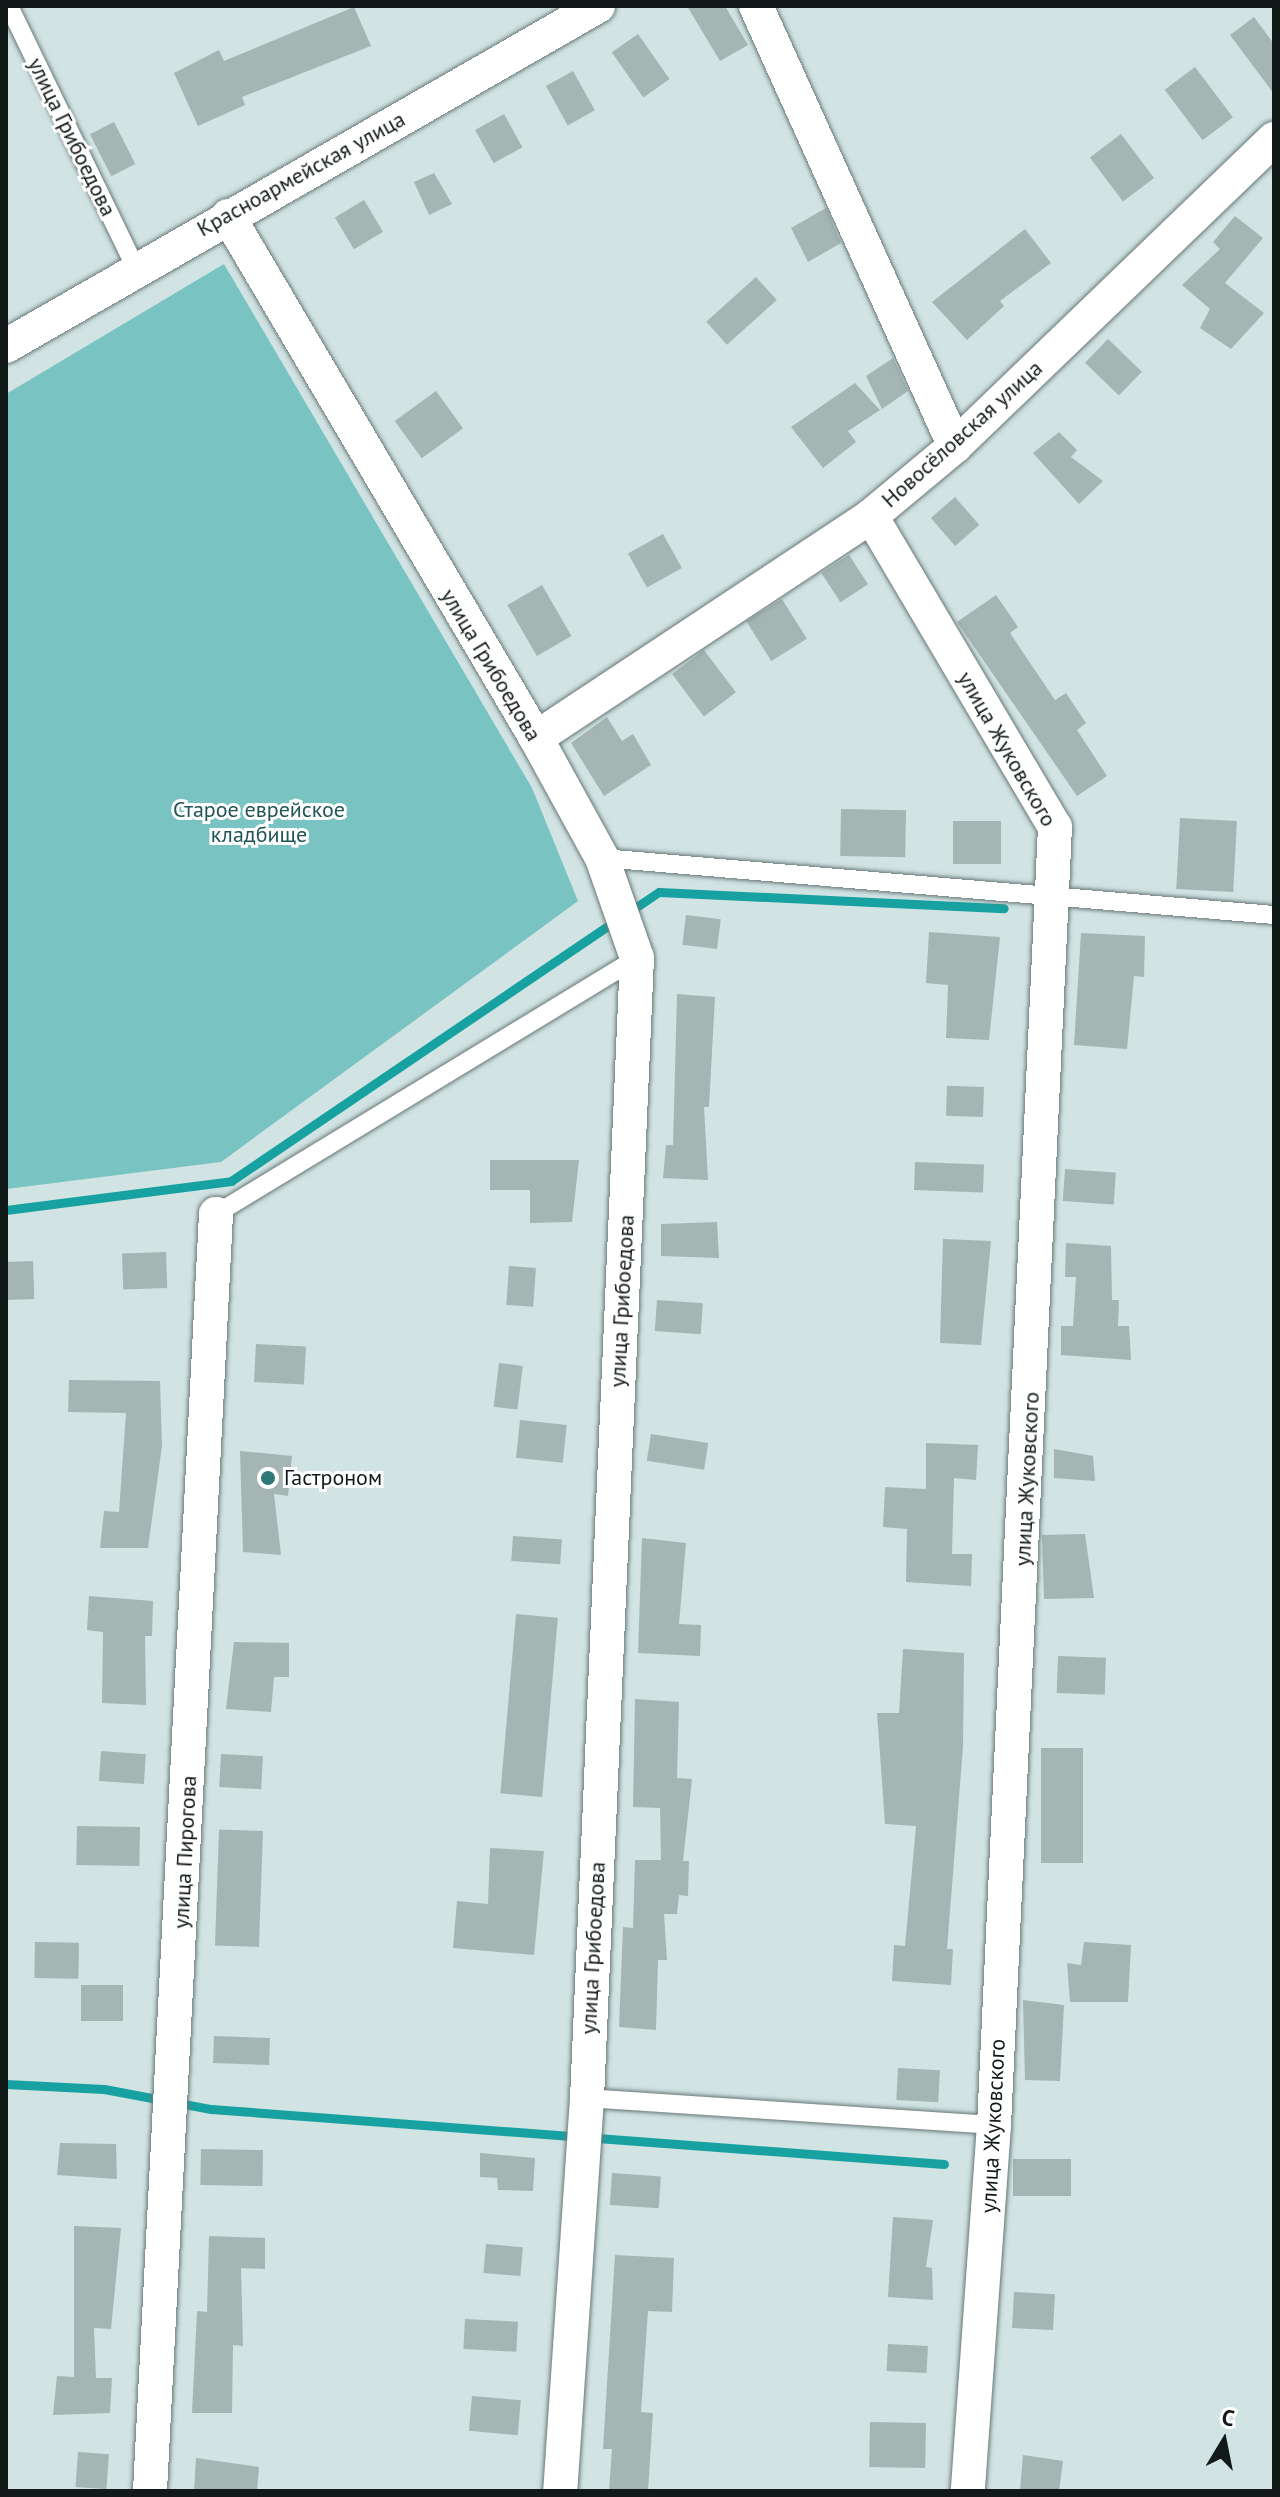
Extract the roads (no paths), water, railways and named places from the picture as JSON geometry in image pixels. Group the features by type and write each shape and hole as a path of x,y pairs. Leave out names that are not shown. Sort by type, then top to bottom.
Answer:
{"street":[{"name":"Красноармейская улица","path":"6,346 135,267 598,6"},
{"path":"756,6 955,446"},
{"name":"Новосёловская улица","path":"536,738 871,516 955,446 1274,139"},
{"name":"улица Грибоедова","path":"228,216 536,738 602,858 637,958 587,2098 560,2491"},
{"name":"улица Жуковского","path":"871,516 1055,827 1056,897 994,2125 968,2491"},
{"name":"улица Пирогова","path":"150,2491 216,1214"}],"lane":[{"name":"улица Грибоедова","path":"9,6 135,267"},
{"path":"602,858 1274,915"},
{"path":"216,1214 637,958"},
{"path":"587,2098 994,2125"}],"waterway":[{"path":"629,912 659,892 1004,908"},
{"path":"6,1210 231,1181 617,920"},
{"path":"6,2084 104,2089 211,2109 944,2164"}],"place":[{"name":"Гастроном","path":"268,1478"}],"park label":[{"name":"Старое еврейское кладбище","path":"259,822"}]}
